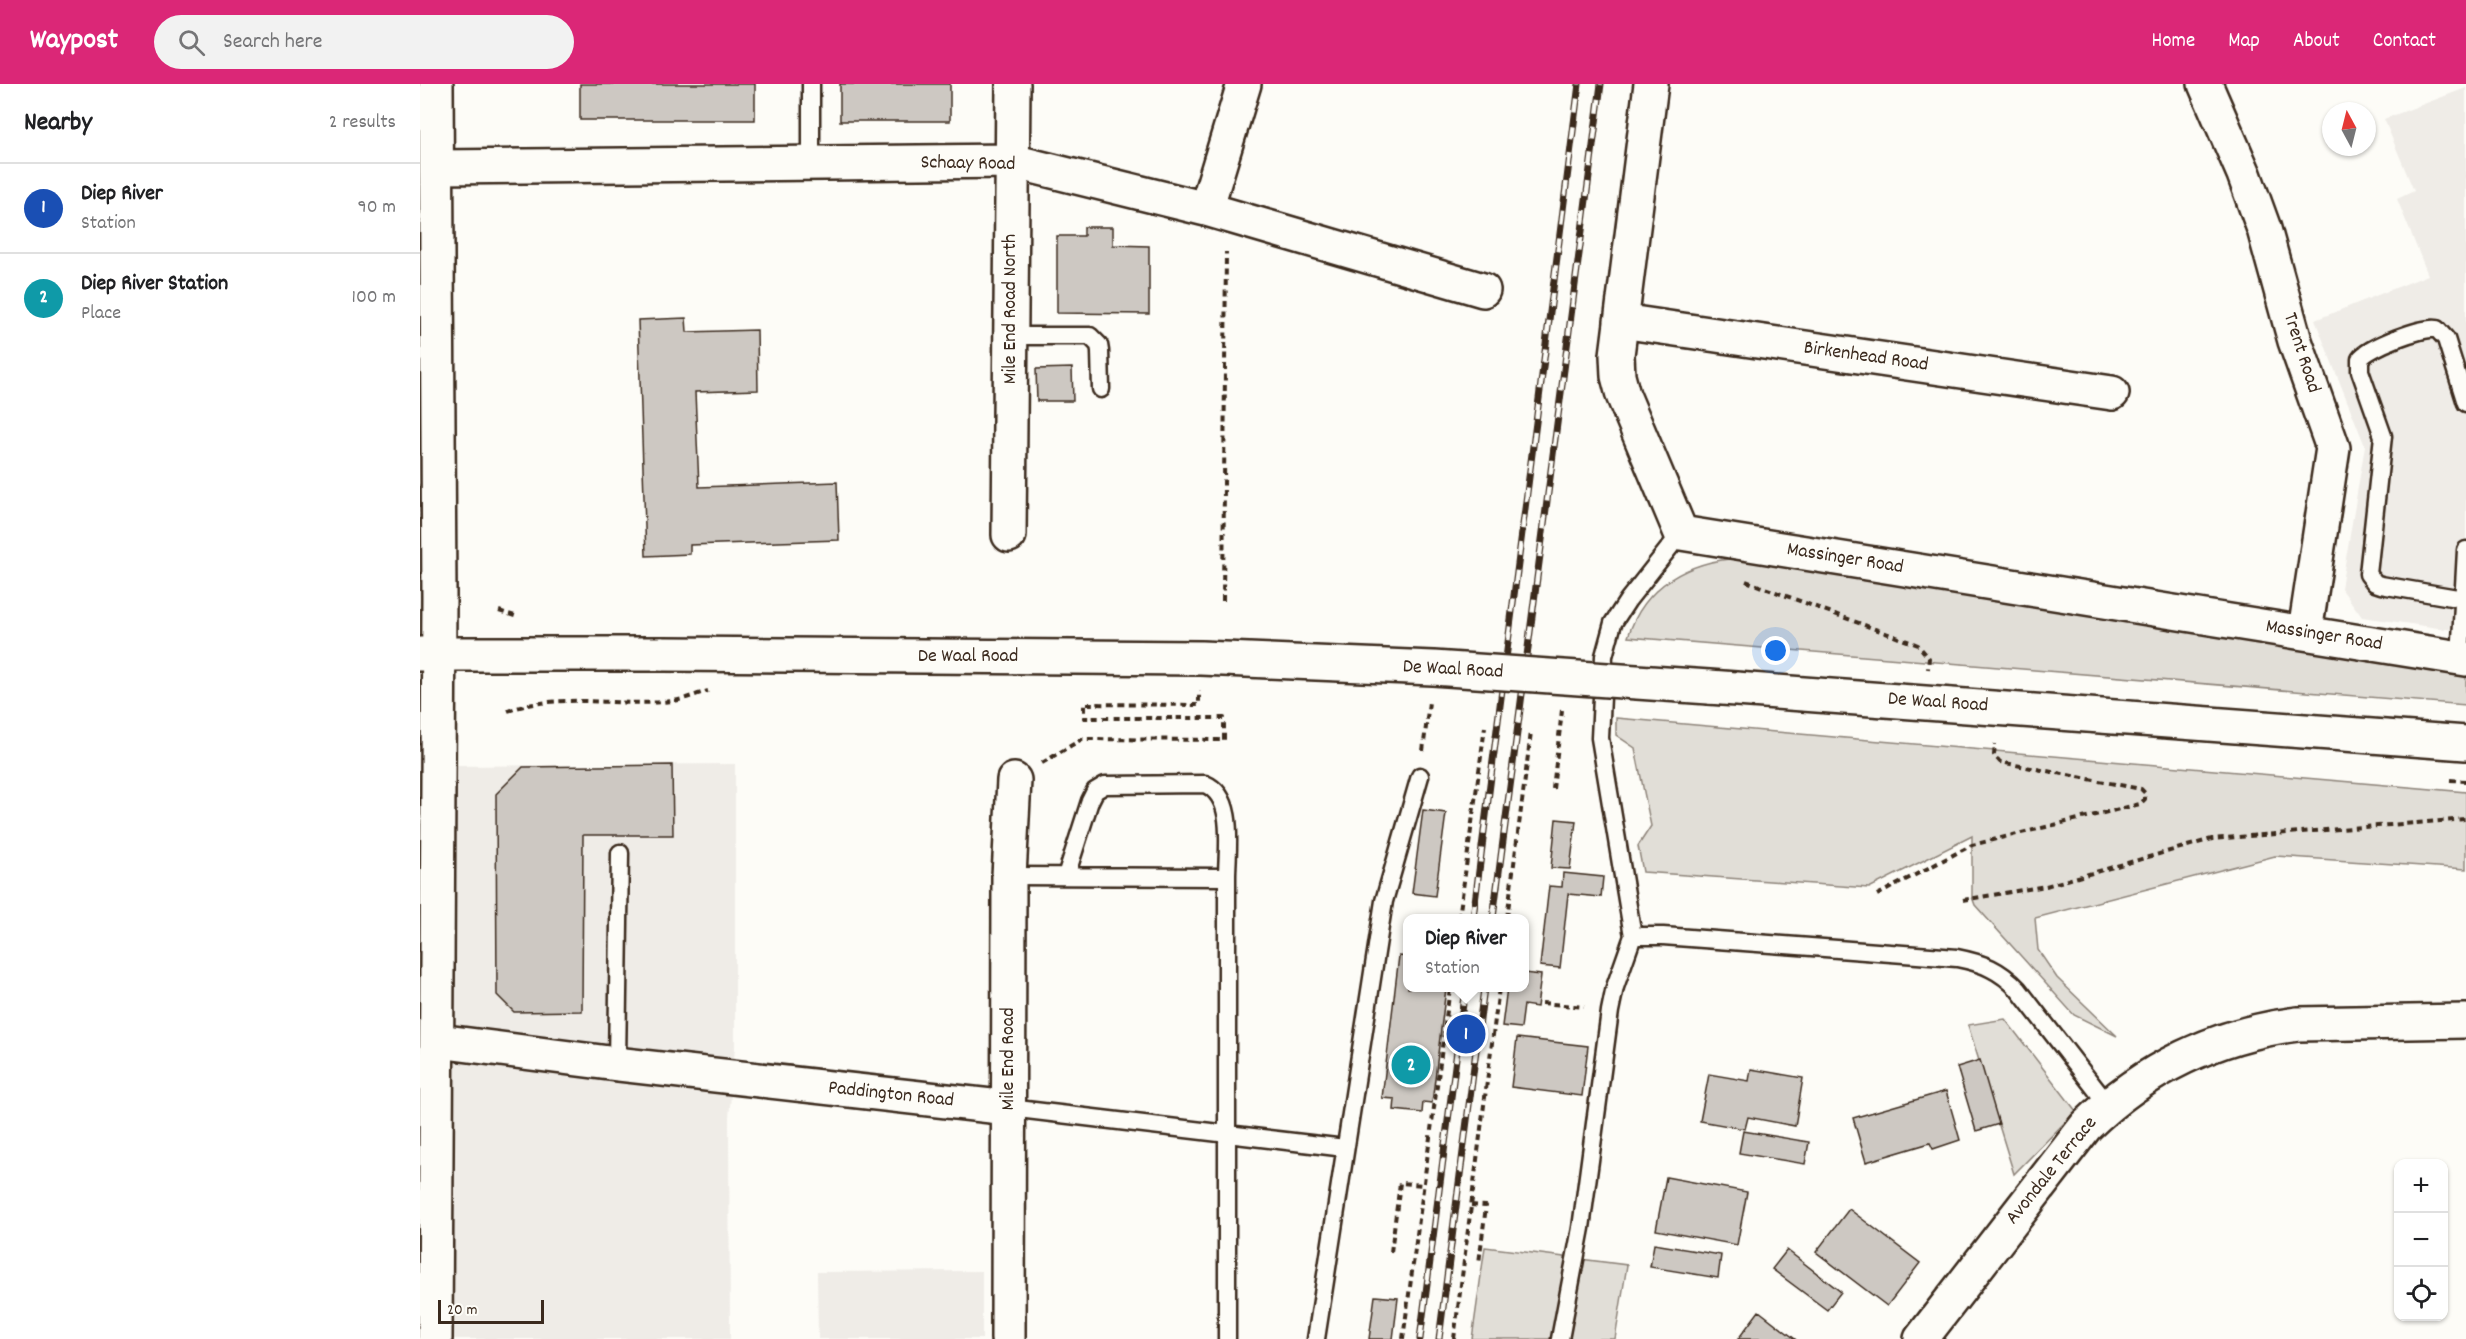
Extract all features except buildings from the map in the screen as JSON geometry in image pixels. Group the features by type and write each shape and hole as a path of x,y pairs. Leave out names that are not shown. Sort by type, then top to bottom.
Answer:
{"street":[{"path":"435,1339 438,1041 429,654 428,418 437,167 436,84"},
{"name":"Mile End Road North","path":"1010,535 1012,84"},
{"path":"1216,212 1244,84"},
{"path":"1651,84 1617,355 1618,376 1623,395 1681,533"},
{"name":"Trent Road","path":"2205,84 2264,229 2295,341 2333,448 2305,632"},
{"name":"Schaay Road","path":"437,167 811,165 1012,161 1216,212 1483,290"},
{"name":"Birkenhead Road","path":"1621,321 2112,393"},
{"name":"Massinger Road","path":"1681,533 2463,659"},
{"name":"De Waal Road","path":"429,654 1201,658 1433,668 2466,743"},
{"name":"Mile End Road","path":"1008,1339 1010,876 1014,780"},
{"name":"Avondale Terrace","path":"1922,1339 2041,1181 2086,1126 2108,1105 2174,1060 2260,1029 2298,1024 2466,1022"},
{"name":"Paddington Road","path":"438,1041 617,1064 1009,1108"}],"lane":[{"path":"811,165 812,84"},
{"path":"2463,599 2381,585 2375,583 2368,574 2383,436 2360,371 2360,359 2369,350 2424,329 2438,329 2446,339 2466,403"},
{"path":"1011,336 1090,336 1099,345 1101,389"},
{"path":"1560,1339 1581,1228 1610,1011 1615,987 1633,936 1600,738 1604,656 1613,623 1628,600 1681,533"},
{"path":"2463,659 2466,550"},
{"path":"1316,1339 1384,901 1420,776"},
{"path":"1066,876 1095,790 1105,785 1123,782 1206,784 1217,789 1224,800 1227,877 1227,1339"},
{"path":"617,1064 620,852"},
{"path":"1010,876 1227,877"},
{"path":"1633,936 1663,936 1956,958 1983,963 2004,975 2018,989 2108,1105"},
{"name":"Paddington Road","path":"1009,1108 1345,1148"}],"path":[{"path":"1216,212 1223,601"},
{"path":"1738,542 1735,570 1747,581 1918,645 1929,658 1928,671"},
{"path":"508,711 528,703 554,701 675,701 715,689"},
{"path":"1014,780 1082,740 1224,740 1224,718 1084,718 1084,704 1199,705 1199,690"},
{"path":"1420,776 1430,700"},
{"path":"1553,789 1562,708"},
{"path":"1460,914 1485,727"},
{"path":"1508,914 1531,732"},
{"path":"1877,894 1971,845 2140,804 2145,799 2145,793 2141,789 2000,762 1994,755 1995,743"},
{"path":"1963,900 2046,886 2212,839 2466,819"},
{"path":"1402,1339 1449,992"},
{"path":"1454,1339 1498,992"},
{"path":"1542,1003 1590,1008"},
{"path":"1391,1252 1400,1183 1423,1185"},
{"path":"1472,1205 1486,1206 1479,1263"}],"shaded area":[{"path":"2466,88 2466,632 2362,617 2341,588 2365,446 2315,320 2428,275 2397,199 2414,191 2384,119"},
{"path":"1740,558 2466,676 2466,705 1628,637 1645,603 1671,579 1703,564"},
{"path":"1616,718 2466,792 2466,869 2275,856 2035,918 2038,950 2057,978 2117,1036 2074,1015 1975,905 1972,897 1972,836 1869,888 1643,872 1638,846 1651,826 1635,748 1616,735"},
{"path":"735,764 735,1047 729,1118 730,1339 435,1339 436,766"},
{"path":"2005,1019 2076,1111 2014,1174 1968,1025"},
{"path":"1485,1247 1627,1265 1615,1339 1472,1339"},
{"path":"982,1271 982,1339 818,1339 817,1272"}],"railway":[{"path":"1474,914 1579,84"},
{"path":"1494,914 1601,84"},
{"path":"1420,1339 1464,992"},
{"path":"1439,1339 1483,992"}],"place":[{"name":"Diep River","path":"1466,1034"},
{"name":"Diep River Station","path":"1411,1065"}]}
